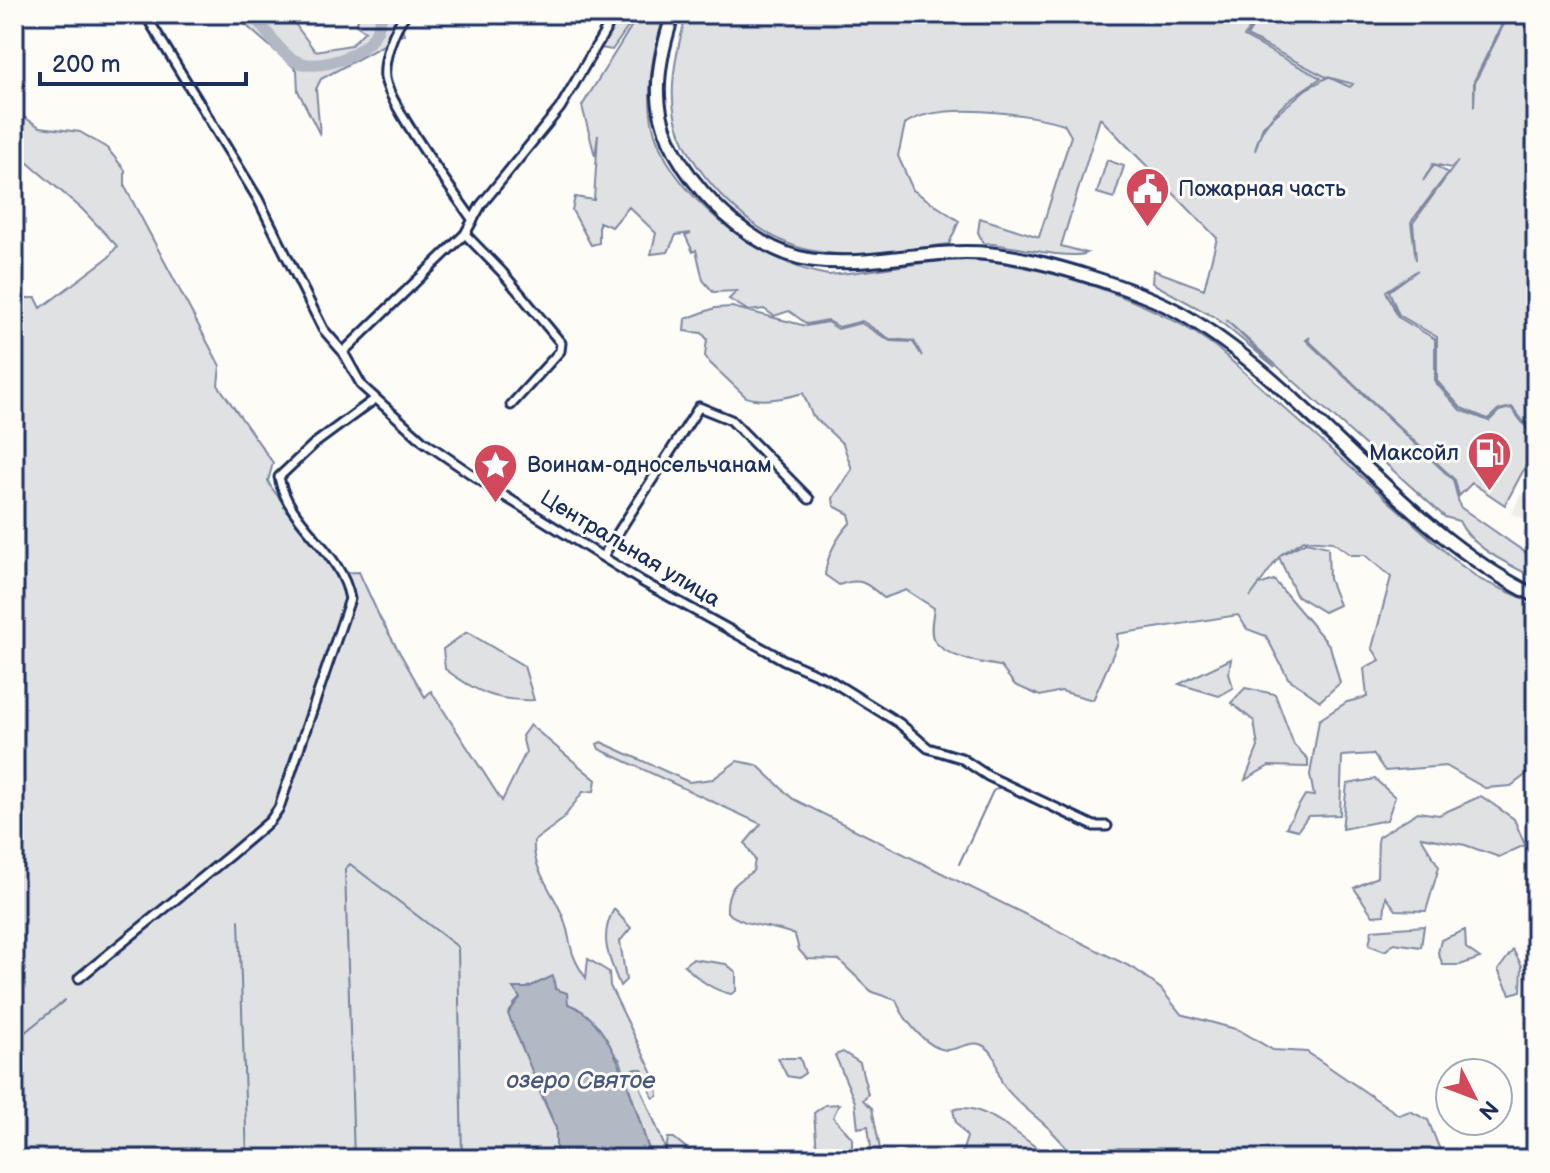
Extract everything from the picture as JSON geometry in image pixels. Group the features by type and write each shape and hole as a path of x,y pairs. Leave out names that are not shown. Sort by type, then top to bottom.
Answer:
{"main road":[{"path":"673,14 659,86 667,136 697,184 751,235 782,253 813,260 970,252 1017,258 1138,295 1179,312 1221,341 1294,402 1428,524 1489,569 1536,596"}],"street":[{"name":"Центральная улица","path":"145,14 252,187 323,329 375,399 423,441 493,489 603,556 784,660 828,679 899,723 928,748 961,758 988,776 1094,826 1107,826"},
{"path":"406,14 390,50 385,79 409,125 472,219"},
{"path":"343,352 465,234 472,219 549,125 615,14"},
{"path":"465,234 502,272 561,343 560,351 511,405"},
{"path":"79,978 229,856 270,821 279,808 350,599 345,575 285,503 279,477 314,444 375,399"},
{"path":"603,556 699,407 731,420 809,499"}],"shaded area":[{"path":"239,14 272,14 271,17 295,24 315,51 351,45 365,31 356,25 360,14 398,14 404,34 321,79 316,89 320,135 298,91 297,70 240,20"},
{"path":"620,14 637,14 612,50 600,48"},
{"path":"639,14 665,14 650,81 652,122 661,148 696,199 746,241 774,257 828,275 950,261 996,262 1098,288 1165,316 1217,348 1458,563 1481,580 1536,604 1536,767 1511,786 1485,788 1446,766 1385,771 1373,754 1342,756 1340,815 1308,816 1298,830 1286,827 1305,795 1314,796 1310,775 1319,720 1347,702 1367,697 1364,668 1380,660 1372,648 1391,577 1365,555 1351,555 1333,542 1304,540 1280,555 1306,542 1328,547 1329,579 1339,605 1324,612 1296,595 1279,557 1250,597 1259,585 1274,580 1330,646 1340,683 1320,701 1288,678 1266,636 1247,629 1238,615 1117,634 1118,643 1093,700 1061,691 1040,696 1015,685 1000,666 964,659 940,646 932,633 934,608 906,590 884,598 863,583 839,585 825,575 834,546 851,522 849,514 834,506 833,498 852,469 843,444 812,415 803,393 767,400 746,397 705,356 707,339 702,333 684,331 685,319 715,308 732,307 806,326 827,322 838,329 861,323 890,341 913,342 922,356 914,341 890,339 862,321 839,327 827,320 807,324 789,311 774,316 764,309 749,311 729,299 737,291 713,292 703,280 696,250 693,252 685,235 691,233 676,235 668,252 651,254 656,233 629,207 612,227 599,222 599,243 591,245 572,210 575,197 594,200 598,135 595,156 582,106"},
{"path":"687,14 1259,14 1244,37 1321,78 1289,100 1269,121 1306,89 1328,77 1247,36 1261,14 1507,14 1474,81 1474,107 1475,82 1509,14 1536,14 1536,449 1531,431 1512,407 1498,410 1488,419 1461,408 1437,381 1437,337 1399,315 1389,291 1418,270 1386,291 1398,317 1435,339 1435,382 1460,410 1489,421 1499,411 1511,408 1528,430 1534,450 1505,505 1472,483 1459,496 1455,480 1308,340 1310,337 1306,340 1453,480 1460,507 1536,560 1536,579 1482,548 1459,521 1445,517 1226,320 1275,367 1216,318 1152,283 1153,270 1204,289 1217,238 1100,118 1061,246 1087,253 1053,254 983,243 978,232 980,218 1039,237 1071,136 1064,124 983,111 938,113 905,124 898,156 913,190 959,221 949,244 853,254 833,254 797,247 758,227 721,195 692,157 682,136 675,116 673,91 675,65","holes":["1329,77 1353,84 1350,87","1458,161 1413,223 1416,260 1411,222 1448,173 1434,165 1423,181 1433,164 1451,168"]},
{"path":"14,111 40,127 80,132 107,148 125,170 125,187 220,366 218,385 273,463 268,481 271,487 335,573 359,572 380,618 425,697 431,691 502,801 526,752 522,736 530,725 596,780 594,791 583,792 562,820 534,841 536,860 561,912 579,968 586,978 588,959 609,972 610,986 657,1082 658,1096 653,1098 642,1069 633,1069 666,1150 668,1138 674,1138 700,1159 652,1159 620,1060 555,989 553,977 527,988 514,988 520,998 513,1005 538,1088 556,1128 556,1159 14,1159 14,277 24,298 36,298 41,308 109,257 117,246 82,209 14,151"},
{"path":"1107,160 1124,166 1114,198 1097,193"},
{"path":"1520,495 1536,502 1536,530 1532,528 1528,538 1522,535 1528,520 1512,514"},
{"path":"467,632 524,666 534,700 486,694 445,669 443,649"},
{"path":"1231,659 1229,673 1233,688 1219,696 1179,684"},
{"path":"1245,688 1275,694 1294,745 1308,759 1308,767 1269,766 1245,780 1258,747 1254,721 1231,703"},
{"path":"601,742 689,782 713,779 737,761 757,765 793,799 1135,969 1161,989 1181,1014 1239,1030 1273,1050 1307,1052 1399,1115 1410,1111 1428,1120 1442,1155 1447,1159 948,1159 961,1156 967,1137 956,1122 953,1110 964,1108 989,1116 1048,1156 1060,1154 1065,1147 1004,1086 995,1058 988,1049 973,1044 947,1050 931,1044 909,1023 896,1000 872,992 839,960 807,959 799,950 795,935 742,921 727,912 733,887 753,871 755,860 745,843 761,824 599,749 597,744"},
{"path":"1375,779 1395,797 1387,820 1342,829 1347,784"},
{"path":"1481,796 1514,819 1525,845 1499,857 1465,845 1421,837 1439,867 1426,911 1396,910 1386,897 1384,915 1373,916 1354,888 1377,877 1378,837 1418,812 1439,815"},
{"path":"614,909 631,928 620,941 626,980 620,986 609,957 606,938"},
{"path":"1424,926 1421,947 1394,943 1385,951 1369,945 1372,930"},
{"path":"1465,930 1466,948 1480,958 1460,965 1443,965 1438,953 1441,940"},
{"path":"1513,950 1522,966 1521,991 1510,994 1498,970"},
{"path":"692,959 726,964 736,972 736,991 731,994 724,992 700,979 684,965"},
{"path":"843,1052 860,1063 868,1094 863,1100 872,1108 882,1159 866,1159 871,1148 868,1126 858,1128 855,1102 835,1055"},
{"path":"778,1058 800,1058 805,1073 798,1078 787,1076"},
{"path":"839,1104 833,1117 852,1138 852,1159 811,1159 817,1153 814,1113 825,1105"}],"water":[{"name":"озеро Святое","path":"553,976 555,989 567,993 568,1004 585,1013 611,1048 631,1095 652,1159 556,1159 556,1128 508,1014 520,998 513,988 527,988"}],"waterway":[{"path":"262,14 260,24 277,46 289,57 308,64 330,63 361,49 374,36 382,14"},
{"path":"959,864 993,791 1002,786"},
{"path":"354,1159 345,869 350,864 458,947 462,1159"},
{"path":"239,920 247,1159"},
{"path":"14,1041 65,1000"}],"place":[{"name":"Пожарная часть","path":"1147,228"},
{"name":"Максойл","path":"1490,492"},
{"name":"Воинам-односельчанам","path":"496,504"}]}
